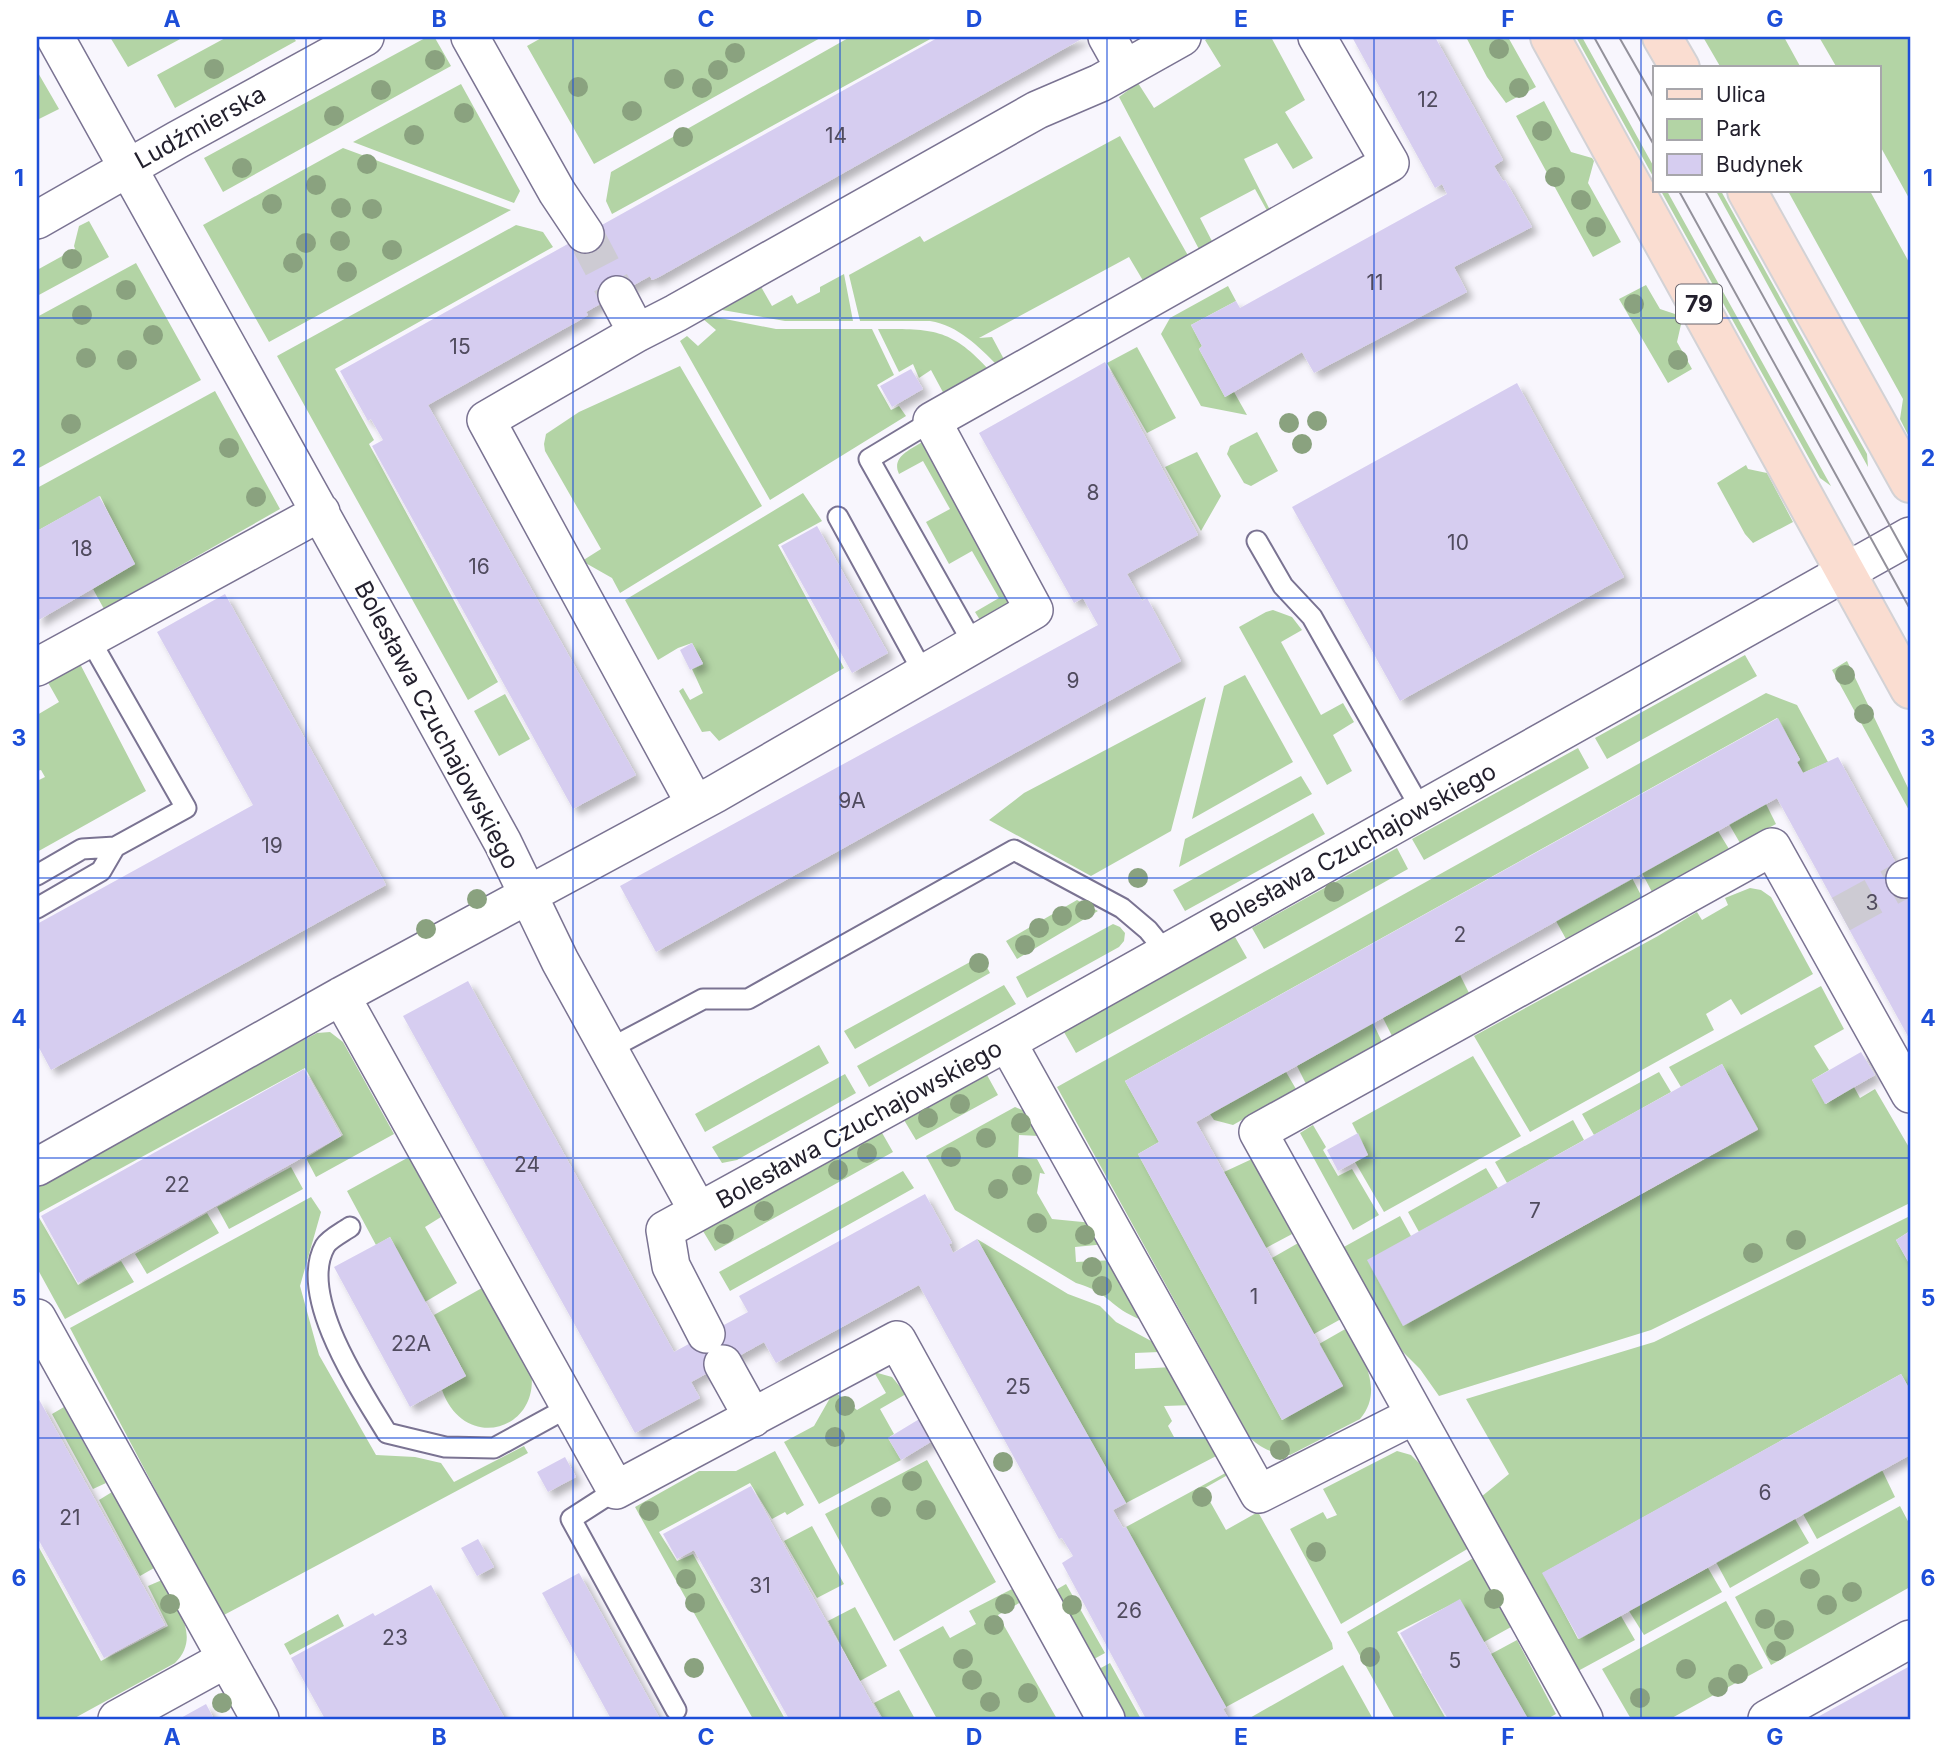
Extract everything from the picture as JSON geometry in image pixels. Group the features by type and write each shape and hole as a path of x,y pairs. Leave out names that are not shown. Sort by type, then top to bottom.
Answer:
{"main road":[{"name":"79","path":"1550,37 1910,689"},
{"path":"1662,37 1678,66"},
{"path":"1748,192 1910,483"}],"street":[{"name":"Bolesława Czuchajowskiego","path":"55,37 503,843 560,961 698,1212 1910,536"},
{"name":"Ludźmierska","path":"37,220 365,37"},
{"path":"470,37 557,191 585,234"},
{"path":"1107,37 1125,69"},
{"path":"695,804 486,420 637,332 700,300 1037,110 1100,83 1182,37"},
{"path":"37,1167 341,996 695,804 1034,610 932,421 1390,163 1317,37"},
{"path":"617,295 637,332"},
{"path":"37,667 321,512"},
{"path":"1584,1719 1258,1132 1772,847 1829,922 1910,1094"},
{"path":"341,996 616,1490 897,1340 1106,1719"},
{"path":"1007,1042 1259,1494 1415,1415"},
{"path":"698,1212 665,1230 671,1266 753,1418"},
{"path":"37,1318 260,1719"},
{"path":"1766,1719 1910,1640"},
{"path":"117,1719 226,1658"}],"lane":[{"path":"932,421 869,459 974,645"},
{"path":"838,517 923,674"},
{"path":"1257,541 1283,586 1312,617 1421,809"},
{"path":"37,875 82,849 116,847 186,808 89,638"},
{"path":"37,908 101,871 116,847"},
{"path":"609,1049 703,999 748,999 1014,850 1122,908 1148,930 1166,952"},
{"path":"350,1227 326,1245 316,1279 336,1347 387,1433 445,1447 494,1448 569,1407"},
{"path":"616,1490 571,1519 676,1710"}],"green space":[{"path":"110,37 184,37 128,67"},
{"path":"227,37 293,37 296,41 175,108 157,75"},
{"path":"427,37 435,38 451,66 223,192 204,158"},
{"path":"543,37 822,37 594,164 527,46"},
{"path":"850,37 934,37 612,214 606,201 611,172"},
{"path":"1210,37 1271,37 1305,100 1285,112 1313,158 1293,169 1277,143 1244,159 1272,214 1270,216 1255,189 1200,218 1214,245 1201,253 1119,97 1138,83 1154,108 1221,66 1205,40"},
{"path":"1466,37 1508,37 1536,87 1506,103 1487,77"},
{"path":"1576,37 1582,37 1653,165 1653,176"},
{"path":"1703,37 1784,37 1800,66 1720,66"},
{"path":"1819,37 1910,37 1910,200 1881,148 1881,66 1836,66"},
{"path":"37,71 59,109 37,120"},
{"path":"461,84 520,191 514,203 353,142"},
{"path":"1544,101 1571,152 1594,161 1588,183 1621,242 1593,257 1516,116"},
{"path":"1120,136 1190,259 1145,284 1129,257 979,338 992,337 1006,363 998,366 967,338 950,327 930,321 860,321 849,275 920,236 924,242"},
{"path":"343,148 511,210 269,342 203,225"},
{"path":"1662,192 1668,192 1831,486 1820,478"},
{"path":"1717,192 1722,192 1867,454 1868,467"},
{"path":"1789,192 1871,192 1910,264 1910,439 1900,419 1903,399"},
{"path":"89,221 109,257 37,296 37,270 75,249 79,226"},
{"path":"516,225 543,232 553,247 335,369 374,440 369,444 498,682 468,700 277,356"},
{"path":"136,263 201,380 37,469 37,317"},
{"path":"844,274 853,321 785,321 711,308 756,278 772,306 792,295 797,304 820,292 820,287"},
{"path":"1646,285 1660,309 1681,316 1682,320 1677,342 1692,369 1668,383 1619,299"},
{"path":"1228,286 1236,301 1191,325 1202,346 1199,349 1225,397 1234,392 1247,415 1201,406 1161,334 1170,318"},
{"path":"705,315 776,329 872,329 894,375 877,385 891,410 899,406 906,416 770,500 680,341 687,336 698,346 716,330 703,319"},
{"path":"878,329 940,334 964,346 990,371 945,396 931,370 919,378 913,364 899,372"},
{"path":"1137,347 1176,418 1147,433 1107,363"},
{"path":"680,366 762,506 620,593 612,578 582,561 601,549 545,451 546,434 579,412"},
{"path":"215,391 280,509 104,609 93,589 135,564 100,496 37,531 37,488"},
{"path":"1257,432 1278,471 1251,486 1244,483 1227,454 1230,446"},
{"path":"922,442 926,442 1008,600 1007,606 985,628 975,612 999,598 972,551 949,564 926,522 950,509 923,461 899,474 897,468 900,459"},
{"path":"1197,452 1221,496 1201,531 1165,467"},
{"path":"1746,465 1748,469 1767,473 1793,522 1753,543 1745,534 1717,483"},
{"path":"803,493 822,521 778,545 844,668 719,741 710,731 702,732 679,691 683,688 690,700 703,693 692,669 703,663 692,643 658,660 625,600"},
{"path":"1273,610 1292,617 1302,630 1281,642 1321,715 1343,703 1354,722 1333,735 1352,771 1327,785 1239,627"},
{"path":"1745,655 1757,676 1607,759 1595,738"},
{"path":"78,660 146,791 37,852 37,781 45,777 41,770 37,771 37,715 59,702 46,679"},
{"path":"1847,661 1910,792 1910,812 1832,670"},
{"path":"1245,675 1293,762 1192,819 1224,686"},
{"path":"1766,693 1797,705 1828,762 1803,773 1797,762 1800,759 1777,718 1125,1081 1159,1142 1138,1154 1282,1420 1343,1386 1319,1344 1347,1328 1364,1361 1371,1385 1371,1396 1360,1419 1290,1455 1273,1452 1259,1445 1250,1438 1057,1087"},
{"path":"505,694 530,739 499,756 474,711"},
{"path":"1206,697 1171,831 1091,876 989,820 1024,793"},
{"path":"1578,748 1589,768 1424,860 1412,839"},
{"path":"1301,776 1312,794 1179,867 1185,839"},
{"path":"1766,804 1776,824 1740,843 1729,824"},
{"path":"1313,813 1325,834 1185,911 1173,890"},
{"path":"1718,831 1729,849 1652,892 1642,873"},
{"path":"1397,848 1408,869 1264,949 1252,928"},
{"path":"1632,878 1642,897 1566,939 1556,921"},
{"path":"1750,888 1761,890 1771,897 1813,974 1741,1015 1731,999 1706,1014 1714,1030 1530,1132 1474,1036 1697,912 1702,920 1728,905 1725,898"},
{"path":"1077,900 1098,911 1017,959 1006,941"},
{"path":"1113,924 1125,933 1124,941 1119,947 1027,998 1016,977"},
{"path":"1235,937 1247,958 1076,1053 1064,1032"},
{"path":"981,956 990,973 855,1049 844,1031"},
{"path":"1460,975 1469,993 1392,1036 1383,1018"},
{"path":"1004,985 1016,1004 869,1087 857,1066"},
{"path":"1821,986 1844,1029 1814,1046 1829,1070 1812,1080 1826,1104 1854,1087 1860,1098 1875,1089 1910,1149 1910,1203 1651,1330 1439,1396 1420,1369 1403,1352 1342,1248 1400,1216 1411,1236 1404,1325 1758,1130 1722,1064 1681,1087 1669,1067"},
{"path":"1373,1023 1382,1042 1306,1084 1297,1066"},
{"path":"330,1032 343,1042 394,1134 316,1177 306,1158 343,1135 305,1068 37,1214 37,1187 317,1033"},
{"path":"819,1045 829,1063 705,1132 695,1114"},
{"path":"1473,1056 1521,1136 1384,1212 1355,1162 1368,1155 1352,1123"},
{"path":"1286,1072 1296,1089 1233,1125 1214,1120 1210,1114"},
{"path":"1659,1072 1671,1092 1594,1135 1582,1114"},
{"path":"845,1074 856,1093 737,1160 722,1163 712,1147"},
{"path":"987,1075 998,1095 916,1140 904,1120"},
{"path":"1015,1107 1025,1111 1039,1136 1019,1135 1018,1157 1037,1159 1045,1174 1040,1173 1037,1193 1052,1219 1093,1223 1106,1244 1075,1247 1076,1262 1114,1260 1149,1324 1126,1313 1099,1293 1076,1283 955,1210 926,1156"},
{"path":"1573,1120 1584,1140 1507,1183 1495,1162"},
{"path":"1313,1125 1338,1176 1352,1169 1379,1215 1353,1230 1300,1133"},
{"path":"881,1131 893,1152 715,1251 703,1231"},
{"path":"409,1157 441,1217 425,1227 457,1283 425,1302 390,1237 376,1245 347,1191"},
{"path":"1252,1159 1294,1233 1266,1248 1224,1172"},
{"path":"291,1167 303,1189 229,1229 217,1207"},
{"path":"1486,1168 1498,1188 1419,1232 1408,1212"},
{"path":"903,1171 914,1188 730,1291 719,1272"},
{"path":"311,1197 321,1212 300,1286 319,1355 376,1455 415,1457 441,1463 454,1482 524,1446 528,1453 222,1616 70,1328"},
{"path":"207,1213 219,1233 147,1274 135,1254"},
{"path":"37,1214 78,1285 121,1261 134,1282 65,1319 37,1268"},
{"path":"1910,1216 1910,1231 1896,1240 1910,1265 1910,1390 1901,1374 1543,1573 1578,1639 1621,1616 1635,1640 1578,1671 1481,1497 1509,1474 1466,1399 1654,1342"},
{"path":"977,1239 1068,1294 1100,1306 1116,1322 1166,1349 1135,1353 1135,1369 1173,1367 1194,1405 1164,1406 1172,1421 1168,1426 1174,1437 1212,1437 1222,1453 1126,1503"},
{"path":"1300,1242 1341,1319 1314,1334 1272,1258"},
{"path":"489,1284 528,1360 531,1388 526,1405 515,1418 500,1426 484,1428 468,1423 453,1410 442,1390 466,1376 434,1315"},
{"path":"874,1372 892,1377 906,1394 880,1409 894,1434 888,1438 901,1460 819,1504 784,1442 814,1426 834,1391 857,1410 886,1393"},
{"path":"64,1407 106,1483 93,1489 52,1414"},
{"path":"775,1451 804,1505 787,1515 785,1512 772,1519 750,1483 659,1532 677,1561 693,1554 785,1719 753,1719 635,1507 699,1471 736,1471"},
{"path":"1397,1451 1411,1455 1419,1463 1469,1548 1341,1624 1290,1529 1323,1512 1327,1519 1337,1515 1323,1489"},
{"path":"927,1460 996,1582 894,1641 825,1514"},
{"path":"1231,1470 1233,1472 1203,1489 1226,1530 1258,1512 1333,1649 1226,1707 1126,1527"},
{"path":"1882,1470 1895,1497 1817,1539 1803,1514"},
{"path":"112,1492 154,1568 140,1576 99,1500"},
{"path":"1900,1506 1910,1525 1910,1587 1771,1665 1735,1597"},
{"path":"1795,1519 1809,1543 1730,1588 1716,1562"},
{"path":"812,1526 844,1584 817,1598 784,1541"},
{"path":"37,1544 101,1661 168,1626 148,1586 162,1580 179,1611 186,1632 183,1653 175,1663 73,1719 37,1719"},
{"path":"1475,1557 1511,1627 1484,1642 1460,1600 1397,1632 1446,1719 1395,1719 1347,1632"},
{"path":"1708,1568 1722,1592 1644,1635 1629,1611"},
{"path":"1066,1584 1105,1653 1094,1659 1054,1591"},
{"path":"1014,1588 1021,1602 998,1615 1057,1719 937,1719 899,1650 943,1626 950,1638 976,1624 969,1611"},
{"path":"1726,1601 1763,1668 1670,1719 1631,1719 1602,1669"},
{"path":"855,1607 887,1666 860,1681 828,1621"},
{"path":"338,1614 344,1626 290,1655 284,1644"},
{"path":"1517,1640 1556,1714 1547,1719 1528,1719 1491,1654"},
{"path":"1110,1663 1141,1719 1126,1719 1099,1669"},
{"path":"1343,1665 1373,1719 1248,1719"},
{"path":"899,1690 915,1719 883,1719 874,1703"}],"building":[{"path":"939,37 1085,37 659,277 652,280 650,276 586,312 588,315 580,320 428,405 636,775 573,809 372,446 383,440 371,419 368,421 340,371"},
{"path":"1352,37 1435,37 1503,160 1494,166 1532,227 1454,267 1467,292 1314,373 1302,352 1225,397 1199,349 1202,346 1191,325 1236,301 1240,308 1447,194 1442,184 1435,188"},
{"path":"1105,362 1198,535 1127,574 1142,601 1147,598 1181,661 656,952 620,886 1098,625 1083,598 1074,603 979,433"},
{"path":"911,369 923,389 892,407 880,386"},
{"path":"1517,383 1624,577 1400,701 1292,507"},
{"path":"99,496 135,564 37,621 37,531"},
{"path":"817,526 888,653 852,673 781,546"},
{"path":"225,594 386,885 51,1070 37,1044 37,924 253,805 157,632"},
{"path":"692,643 703,664 690,670 680,650"},
{"path":"1778,718 1800,760 1797,762 1803,773 1838,757 1910,889 1910,1040 1777,798 1196,1122 1343,1386 1282,1420 1138,1154 1159,1142 1125,1081"},
{"path":"468,981 674,1352 748,1312 739,1296 925,1194 952,1243 949,1244 953,1253 977,1239 1126,1503 1113,1510 1123,1528 1126,1527 1226,1707 1223,1709 1229,1719 1146,1719 1062,1563 1073,1556 1062,1538 1059,1539 919,1285 776,1363 764,1342 691,1382 700,1398 635,1433 403,1016"},
{"path":"1861,1052 1875,1075 1825,1104 1812,1080"},
{"path":"1722,1064 1758,1129 1403,1326 1367,1260"},
{"path":"304,1069 341,1136 78,1283 41,1216"},
{"path":"1358,1133 1368,1155 1338,1171 1327,1150"},
{"path":"1910,1231 1910,1265 1896,1240"},
{"path":"390,1237 466,1376 410,1407 334,1267"},
{"path":"1901,1374 1910,1390 1910,1455 1579,1639 1542,1573"},
{"path":"37,1396 165,1625 104,1658 37,1537"},
{"path":"921,1418 934,1440 901,1460 888,1438"},
{"path":"565,1457 576,1477 548,1492 537,1472"},
{"path":"751,1486 881,1719 789,1719 694,1550 677,1559 663,1534"},
{"path":"478,1539 494,1567 477,1576 461,1548"},
{"path":"579,1573 660,1719 611,1719 542,1593"},
{"path":"431,1585 505,1719 325,1719 291,1658"},
{"path":"1460,1599 1528,1719 1448,1719 1421,1674 1400,1633"},
{"path":"1910,1666 1910,1719 1814,1719"},
{"path":"206,1704 214,1719 179,1719"}],"tunnel":[{"path":"585,234 617,295"},
{"path":"1841,914 1905,879"}],"tram line":[{"path":"1594,37 1653,143"},
{"path":"1619,37 1653,96"},
{"path":"1680,192 1910,609"},
{"path":"1706,192 1910,562"}]}
